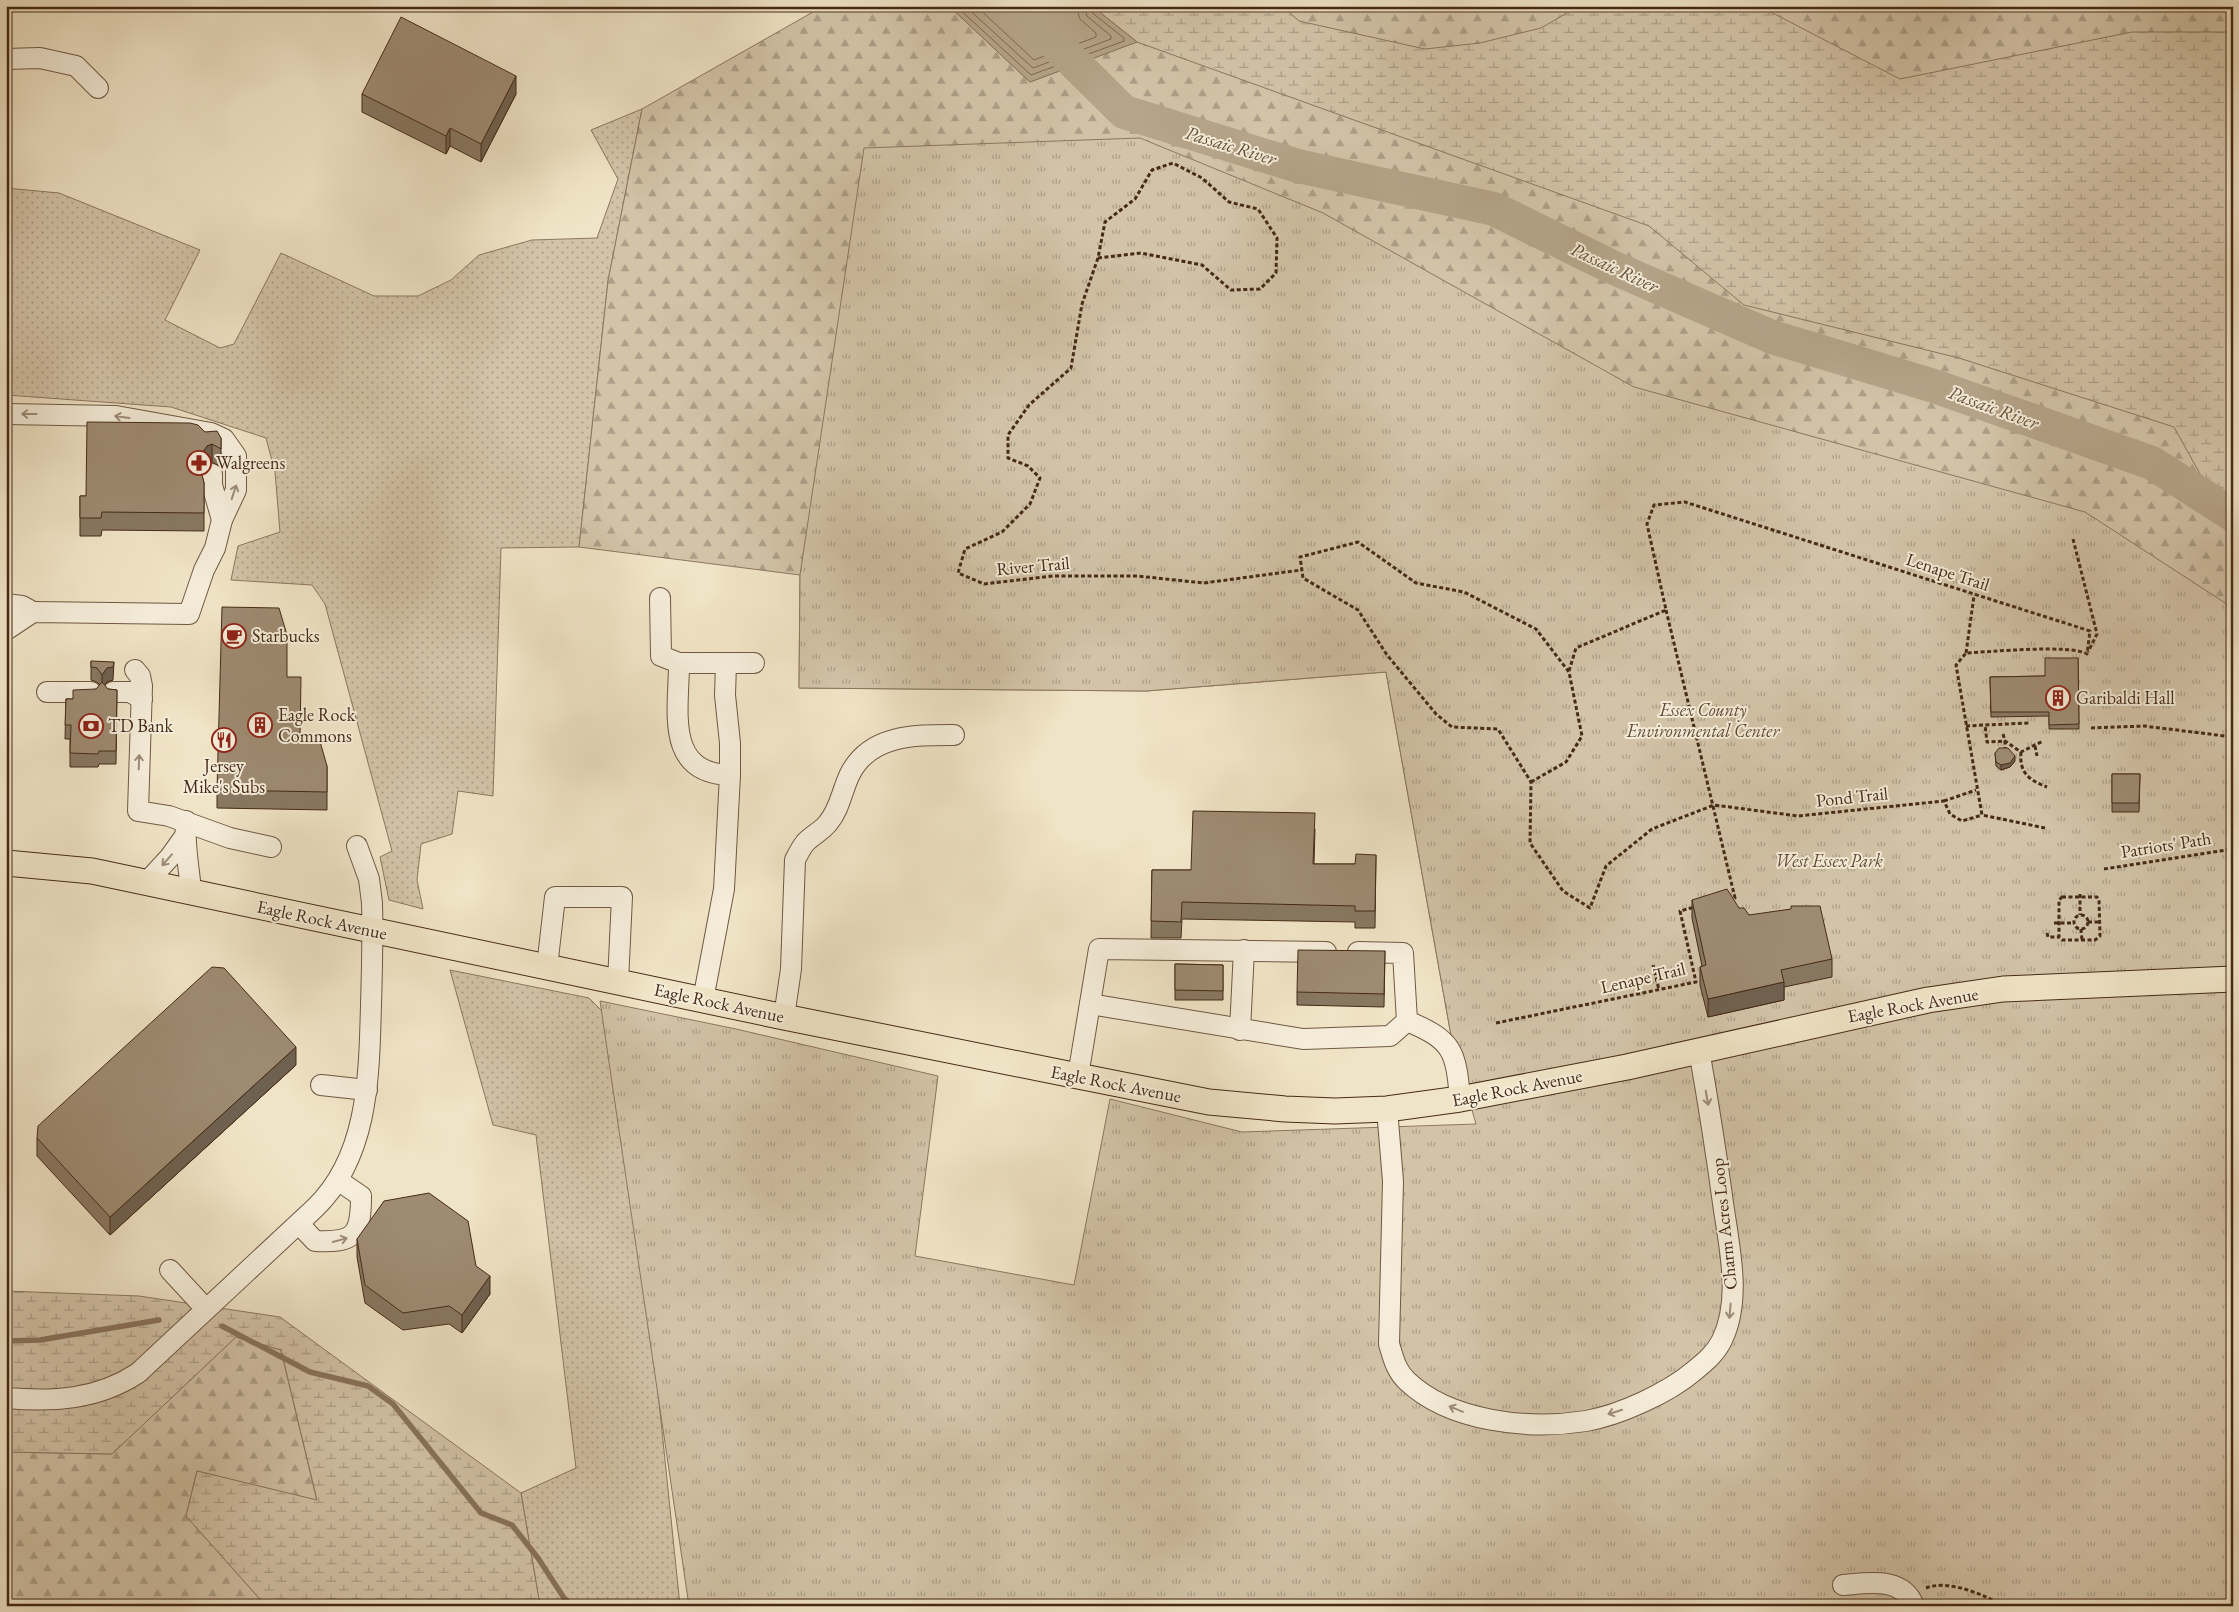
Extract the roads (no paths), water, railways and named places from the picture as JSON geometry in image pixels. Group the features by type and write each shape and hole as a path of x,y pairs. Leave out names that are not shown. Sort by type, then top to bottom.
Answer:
{"main road":[{"name":"Eagle Rock Avenue","path":"6,864 92,871 191,890 373,931 784,1017 1209,1102 1248,1107 1335,1111 1387,1109 1460,1099 1573,1078 1928,1000 2003,989 2233,979"}],"street":[{"path":"6,59 40,58 76,66 98,88"},
{"path":"6,414 116,416 212,441 224,439 236,456 236,490 222,520 215,548 204,570 189,614 33,612 22,606 6,604"},
{"path":"212,474 212,485 222,520"},
{"path":"660,598 661,656 679,663 754,663"},
{"path":"6,630 33,612"},
{"path":"679,663 679,733 681,746 694,766 703,771 730,775"},
{"path":"704,1000 724,889 730,775 730,743 725,695 726,664"},
{"path":"135,670 140,676 142,686 138,811 185,829 271,847"},
{"path":"47,692 90,692"},
{"path":"113,692 130,692 142,699"},
{"path":"784,1017 791,969 795,860 804,844 828,823 840,802 850,774 862,756 878,745 902,737 954,735"},
{"path":"147,882 170,857 185,829"},
{"path":"185,829 191,890"},
{"path":"6,1398 62,1400 88,1395 122,1384 156,1358 327,1197 339,1181 359,1129 367,1090 373,931 369,879 357,846"},
{"path":"547,967 555,897 622,897 618,982"},
{"path":"1078,1076 1099,949 1403,952 1407,1021"},
{"path":"1240,1030 1244,950"},
{"path":"1090,1004 1303,1039 1390,1036 1407,1021"},
{"path":"1407,1021 1433,1031 1445,1042 1458,1072 1460,1099"},
{"name":"Charm Acres Loop","path":"1387,1109 1394,1181 1389,1344 1394,1364 1406,1380 1434,1399 1482,1419 1535,1424 1586,1421 1630,1407 1676,1386 1708,1359 1722,1342 1730,1319 1732,1286 1729,1252 1713,1129 1699,1050"},
{"path":"321,1085 367,1090"},
{"path":"299,1224 316,1241 339,1242 356,1231 361,1219 362,1196 339,1181"},
{"path":"170,1270 206,1309"},
{"path":"1843,1586 1884,1583 1894,1585 1912,1600"}],"water":[{"path":"949,6 1092,6 1137,42 1030,82"}],"waterway":[{"name":"Passaic River","path":"1017,6 1124,112 1298,166 1494,209 1614,268 1772,337 1937,387 2152,463 2233,515"},
{"path":"6,1341 40,1340 159,1320"},
{"path":"222,1326 310,1372 368,1386 393,1404 481,1513 512,1525 538,1558 564,1598 572,1606"}],"place":[{"name":"Walgreens","path":"199,463"},
{"name":"Starbucks","path":"234,636"},
{"name":"Garibaldi Hall","path":"2058,698"},
{"name":"Eagle Rock Commons","path":"260,725"},
{"name":"TD Bank","path":"91,726"},
{"name":"Jersey Mike's Subs","path":"224,740"}],"park label":[{"name":"Essex County Environmental Center","path":"1703,720"},
{"name":"West Essex Park","path":"1829,861"}]}
